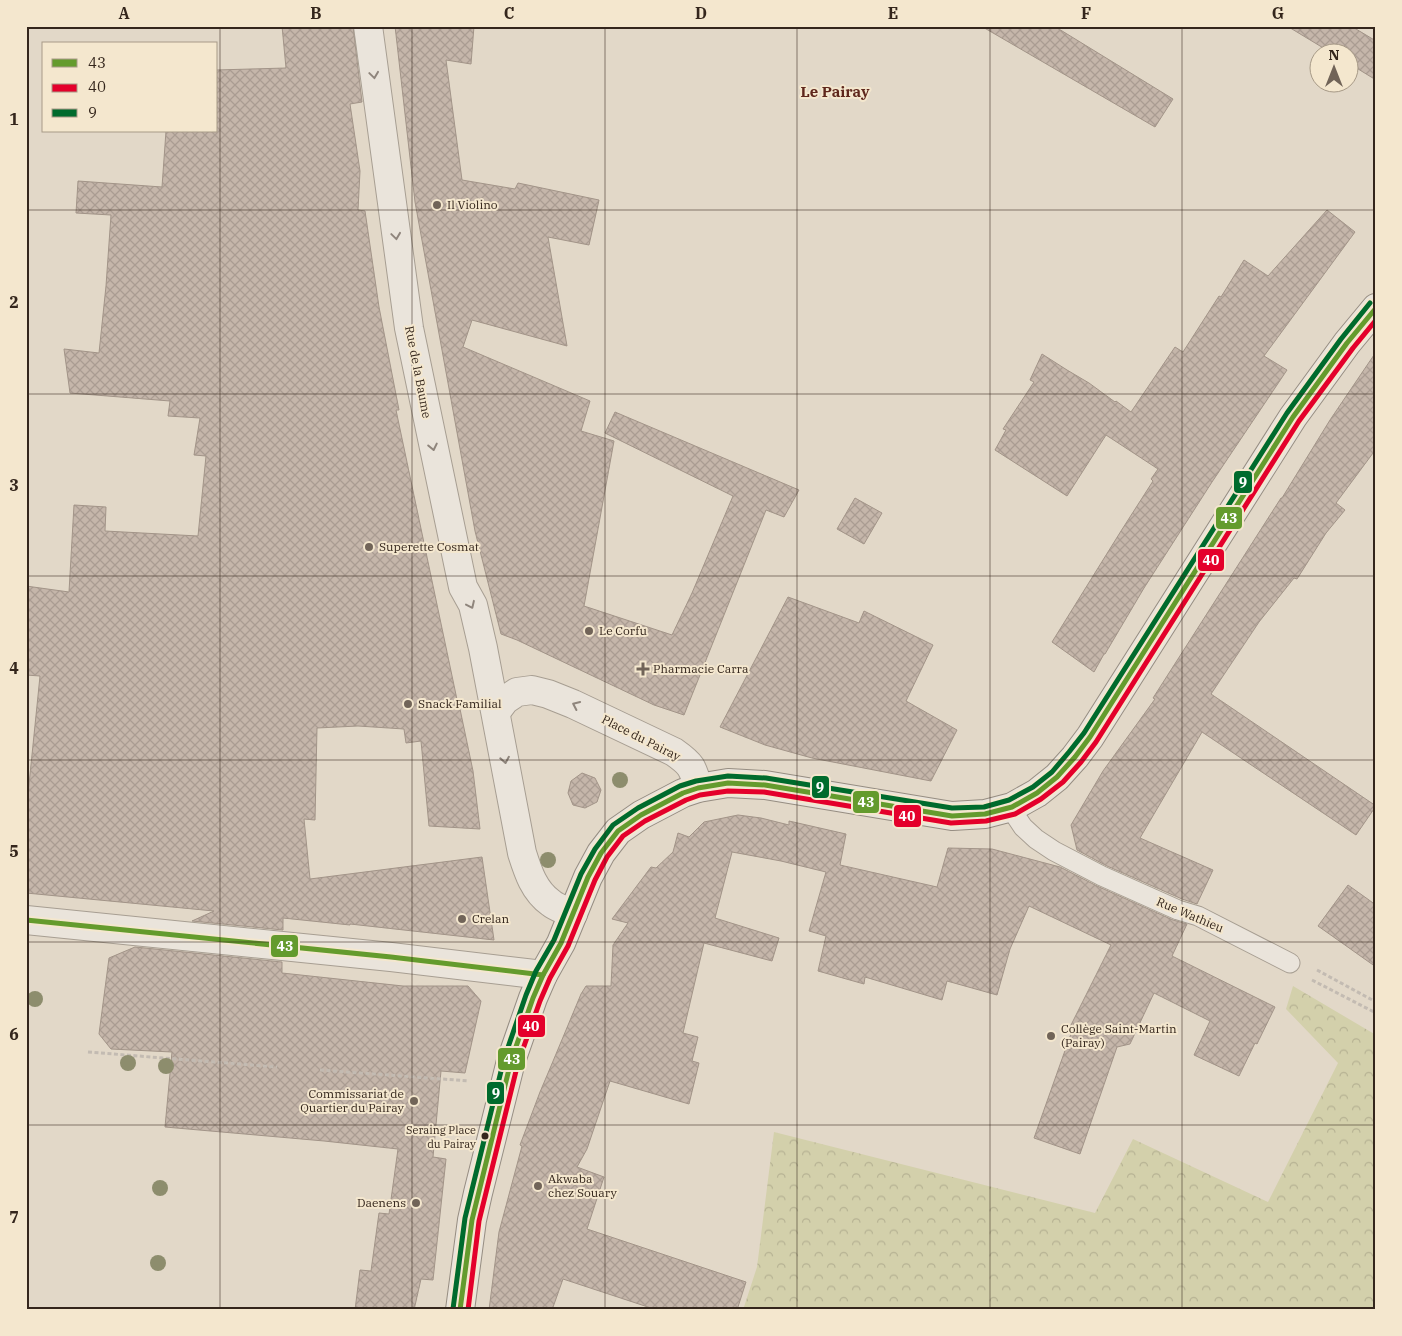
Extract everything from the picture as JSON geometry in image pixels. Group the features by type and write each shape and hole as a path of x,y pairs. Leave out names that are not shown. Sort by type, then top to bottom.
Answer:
{"street":[{"name":"Rue de la Baume","path":"368,26 409,328 462,587 472,605 496,712"},
{"path":"460,1310 472,1220 493,1128 511,1061 543,975 561,943 588,877 601,853 618,832 641,814 664,802 698,788 728,783 765,785 952,816 985,814 1012,807 1037,793 1057,777 1090,737 1293,417 1347,343 1376,308"},
{"name":"Place du Pairay","path":"496,712 504,700 517,692 532,690 548,694 674,752 688,762 695,773 698,788"},
{"path":"496,712 522,853 528,871 536,889 552,904 573,914"},
{"path":"26,920 390,957 543,975"}],"lane":[{"name":"Rue Wathieu","path":"1012,807 1023,827 1036,839 1054,851 1102,876 1178,910 1198,916 1290,963"}],"path":[{"path":"1290,963 1302,963 1376,1002"},
{"path":"1290,963 1297,972 1376,1013"},
{"path":"88,1052 277,1067"},
{"path":"320,1070 469,1081"}],"green space":[{"path":"1293,986 1376,1035 1376,1310 743,1310 757,1267 774,1132 1095,1213 1133,1139 1268,1202 1338,1063 1286,1009"}],"building":[{"path":"282,26 353,26 362,102 350,104 360,171 358,210 365,211 379,307 399,410 396,410 473,771 480,829 429,826 421,741 406,743 404,729 358,726 317,728 315,820 304,819 310,879 482,857 494,940 283,918 283,930 192,921 214,911 26,893 26,814 40,676 26,675 26,586 69,592 74,505 106,507 105,531 198,536 206,456 194,455 200,418 168,416 170,401 70,393 64,349 99,353 111,215 76,213 78,181 162,187 166,132 218,132 218,70 286,68"},
{"path":"395,26 474,26 471,64 446,60 462,180 515,189 518,183 599,200 589,245 548,237 567,346 472,320 463,347 590,401 581,431 614,441 584,606 672,635 733,496 605,433 615,412 799,490 784,517 766,510 684,715 654,705 501,634 475,531 415,202"},
{"path":"981,26 1054,26 1173,99 1155,127"},
{"path":"1287,26 1351,26 1376,41 1376,80 1360,70 1360,42 1313,42"},
{"path":"1327,210 1355,232 1264,356 1287,370 1144,588 1094,672 1052,642 1153,481 1151,479 1158,469 1106,435 1067,496 995,450 1006,430 1003,429 1034,382 1030,380 1042,354 1131,412 1175,347 1183,352 1244,260 1268,276"},
{"path":"1376,352 1376,449 1336,503 1345,510 1326,533 1297,579 1294,578 1259,622 1211,694 1376,806 1356,835 1202,732 1140,838 1213,870 1197,904 1107,866 1077,850 1071,825 1103,771 1155,699 1153,698 1330,420"},
{"path":"855,498 882,513 864,544 837,529"},
{"path":"788,597 859,623 864,611 933,645 906,701 957,730 931,781 812,758 765,745 720,727"},
{"path":"582,773 595,778 601,790 597,802 585,808 573,805 568,793 571,781"},
{"path":"738,815 789,825 789,821 846,834 840,865 937,887 948,848 992,849 1060,867 1097,886 1173,920 1187,924 1172,956 1275,1007 1239,1076 1194,1055 1210,1021 1154,993 1130,1044 1117,1047 1080,1154 1034,1138 1073,1028 1070,1027 1111,945 1029,906 1010,949 997,995 947,981 942,1000 865,977 864,984 818,971 826,936 809,931 826,872 732,852 715,918 779,938 772,961 704,943 683,1033 698,1037 692,1061 699,1063 689,1104 610,1081 587,1149 577,1167 604,1177 587,1229 746,1282 737,1310 657,1310 563,1279 552,1310 489,1310 499,1232 522,1146 520,1145 581,994 586,986 611,986 613,945 628,923 612,919 651,867 656,868 673,852 678,833 689,837 704,822"},
{"path":"1348,885 1376,905 1376,967 1318,926"},
{"path":"135,947 282,962 282,973 403,986 468,986 481,1001 465,1073 441,1071 433,1157 446,1159 433,1280 421,1279 414,1310 355,1310 360,1270 371,1271 379,1213 389,1214 398,1149 165,1127 172,1052 111,1049 99,1034 109,958"}],"transit line":[{"name":"9","path":"453,1309 465,1218 504,1059 526,995 536,971 554,940 581,874 595,849 613,825 638,808 680,786 696,781 728,776 766,778 952,808 984,807 1009,800 1033,787 1052,772 1084,733 1287,413 1370,303"},
{"name":"43","path":"460,1310 472,1220 511,1061 533,998 543,975 561,943 588,877 601,853 618,831 641,815 683,793 698,788 728,783 765,785 952,816 985,814 1012,807 1037,793 1057,777 1090,737 1293,417 1347,343 1376,308"},
{"name":"40","path":"468,1310 479,1221 518,1063 540,1001 550,978 568,946 595,880 607,857 623,836 645,821 686,800 700,795 728,791 764,792 951,823 986,821 1015,814 1041,799 1063,782 1096,742 1299,421 1376,320"},
{"name":"43","path":"26,920 391,957 543,975"}],"place":[{"name":"Il Violino","path":"437,205"},
{"name":"Superette Cosmat","path":"369,547"},
{"name":"Le Corfu","path":"589,631"},
{"name":"Pharmacie Carra","path":"643,669"},
{"name":"Snack Familial","path":"408,704"},
{"name":"Crelan","path":"462,919"},
{"name":"Collège Saint-Martin (Pairay)","path":"1051,1036"},
{"name":"Commissariat de Quartier du Pairay","path":"414,1101"},
{"name":"Seraing Place du Pairay","path":"485,1136"},
{"name":"Akwaba chez Souary","path":"538,1186"},
{"name":"Daenens","path":"416,1203"}],"district":[{"name":"Le Pairay","path":"835,92"}]}
